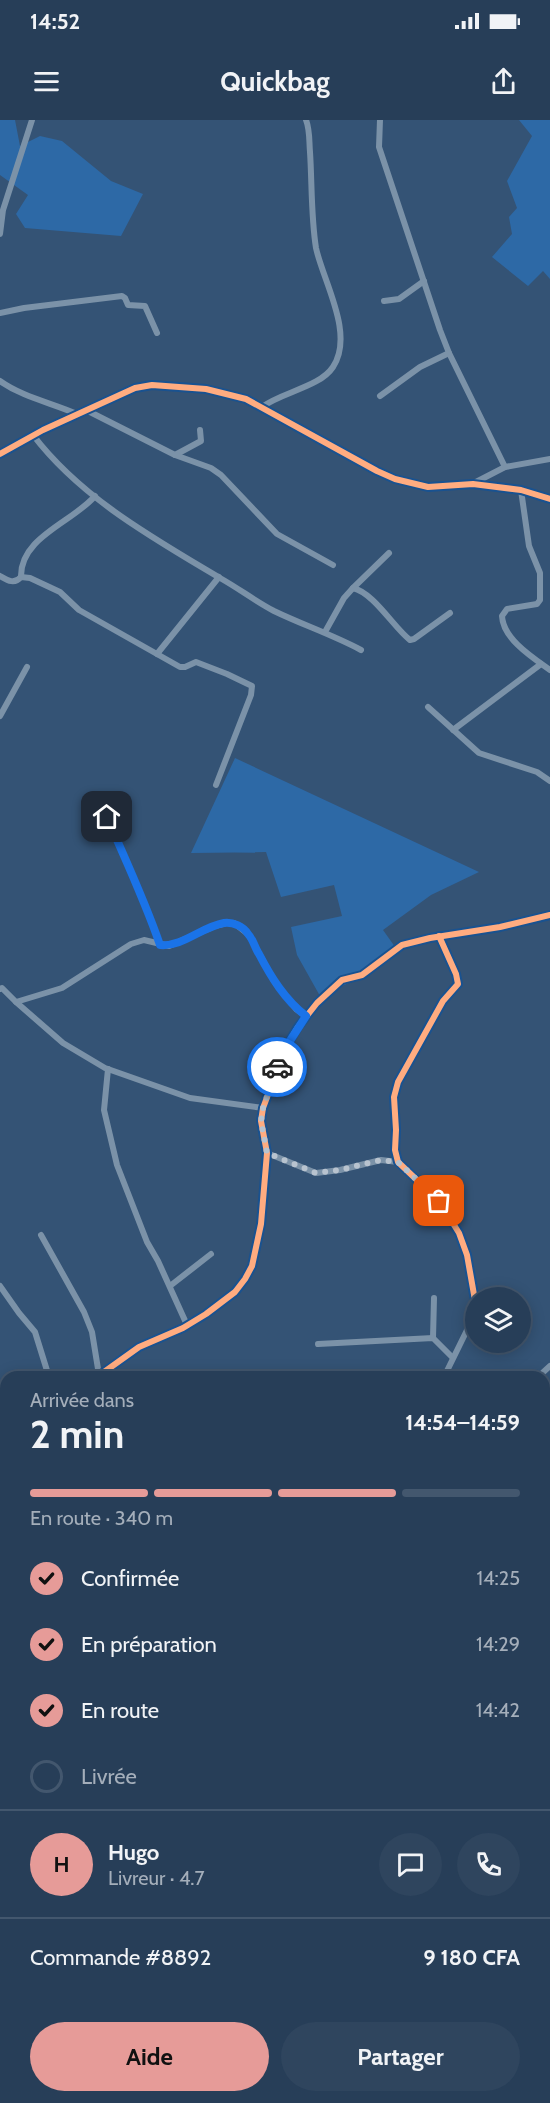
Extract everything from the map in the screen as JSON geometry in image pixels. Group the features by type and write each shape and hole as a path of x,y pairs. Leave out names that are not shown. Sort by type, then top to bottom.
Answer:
{"street":[{"path":"0,234 3,210 32,120"},
{"path":"262,406 272,399 324,376 333,367 339,344 338,314 322,272 316,245 306,120"},
{"path":"380,120 379,147 449,353 505,467"},
{"path":"384,300 399,299 424,281"},
{"path":"0,313 24,308 122,297 128,305 145,306 157,333"},
{"path":"380,396 420,367 449,353"},
{"path":"0,381 28,397 55,404 79,415"},
{"path":"0,454 33,435 135,388 152,385 206,389 227,393 262,406 376,471 395,479 428,487 473,484 521,490 550,499"},
{"path":"88,411 175,455 211,468 221,475 277,534 333,565"},
{"path":"175,455 201,441 200,430"},
{"path":"33,435 62,469 126,520 177,554 274,610 361,650"},
{"path":"473,484 505,467 550,459"},
{"path":"521,490 529,546 540,573 540,600 537,604 507,609 502,619 508,633 550,670"},
{"path":"21,577 22,563 35,546 59,524 83,510 95,496"},
{"path":"325,632 344,598 389,553"},
{"path":"0,576 9,582 21,577 30,578 60,592 79,610 180,667 196,662 252,686 251,695 216,784"},
{"path":"157,654 219,577"},
{"path":"353,588 360,590 410,640 450,613"},
{"path":"453,730 542,664"},
{"path":"0,716 27,667"},
{"path":"428,707 479,753 537,772 550,781"},
{"path":"107,817 146,904 160,945"},
{"path":"105,1371 140,1347 187,1325 223,1302 236,1292 245,1279 252,1266 261,1224 267,1153 261,1121 263,1108 286,1047 317,1003 342,980 362,975 402,945 439,936 500,927 550,915"},
{"path":"16,1002 62,988 131,944 144,940 160,945 174,945 215,926 234,923 249,935 274,981 291,1003 306,1016"},
{"path":"439,936 456,974 458,984 443,1001 398,1082 394,1097 395,1150 398,1162 439,1201 455,1224 467,1255 473,1287"},
{"path":"1,987 63,1043 108,1069 190,1098 263,1108"},
{"path":"108,1069 104,1110 117,1165 147,1242 187,1325"},
{"path":"267,1153 316,1173 381,1160 398,1162"},
{"path":"41,1235 84,1312 92,1332 97,1371"},
{"path":"170,1286 211,1254"},
{"path":"0,1286 35,1332 47,1371"},
{"path":"434,1298 433,1338 452,1357"},
{"path":"446,1371 465,1333"},
{"path":"318,1344 433,1338"}],"shaded area":[{"path":"0,120 15,120 20,146 40,136 62,141 111,181 143,194 121,236 25,228 16,214 28,195 0,175"},
{"path":"519,120 550,120 550,279 543,271 528,286 492,257 512,234 509,217 517,208 507,181 532,136"},
{"path":"235,758 479,872 431,895 383,930 398,951 362,977 320,996 297,955 291,927 342,916 334,885 281,897 266,852 191,853"}],"cycle path":[{"path":"0,454 43,430 135,388 152,385 206,389 246,399 395,479 428,487 473,484 521,490 550,499"},
{"path":"105,1371 139,1347 183,1328 206,1314 235,1292 245,1279 252,1266 261,1224 267,1153 261,1121 263,1108 286,1047 317,1003 342,980 362,975 402,945 430,938 500,927 550,915"},
{"path":"439,936 456,974 458,984 443,1001 398,1082 394,1097 395,1150 398,1162 439,1201 459,1233 467,1255 473,1287"}],"way so far":[{"path":"277,1067 261,1121 267,1153 316,1173 381,1160 398,1162 439,1201"}],"route":[{"path":"107,817 146,904 160,945 174,945 201,931 226,923 234,923 249,935 274,981 296,1009 306,1016 286,1047 277,1067"}]}
